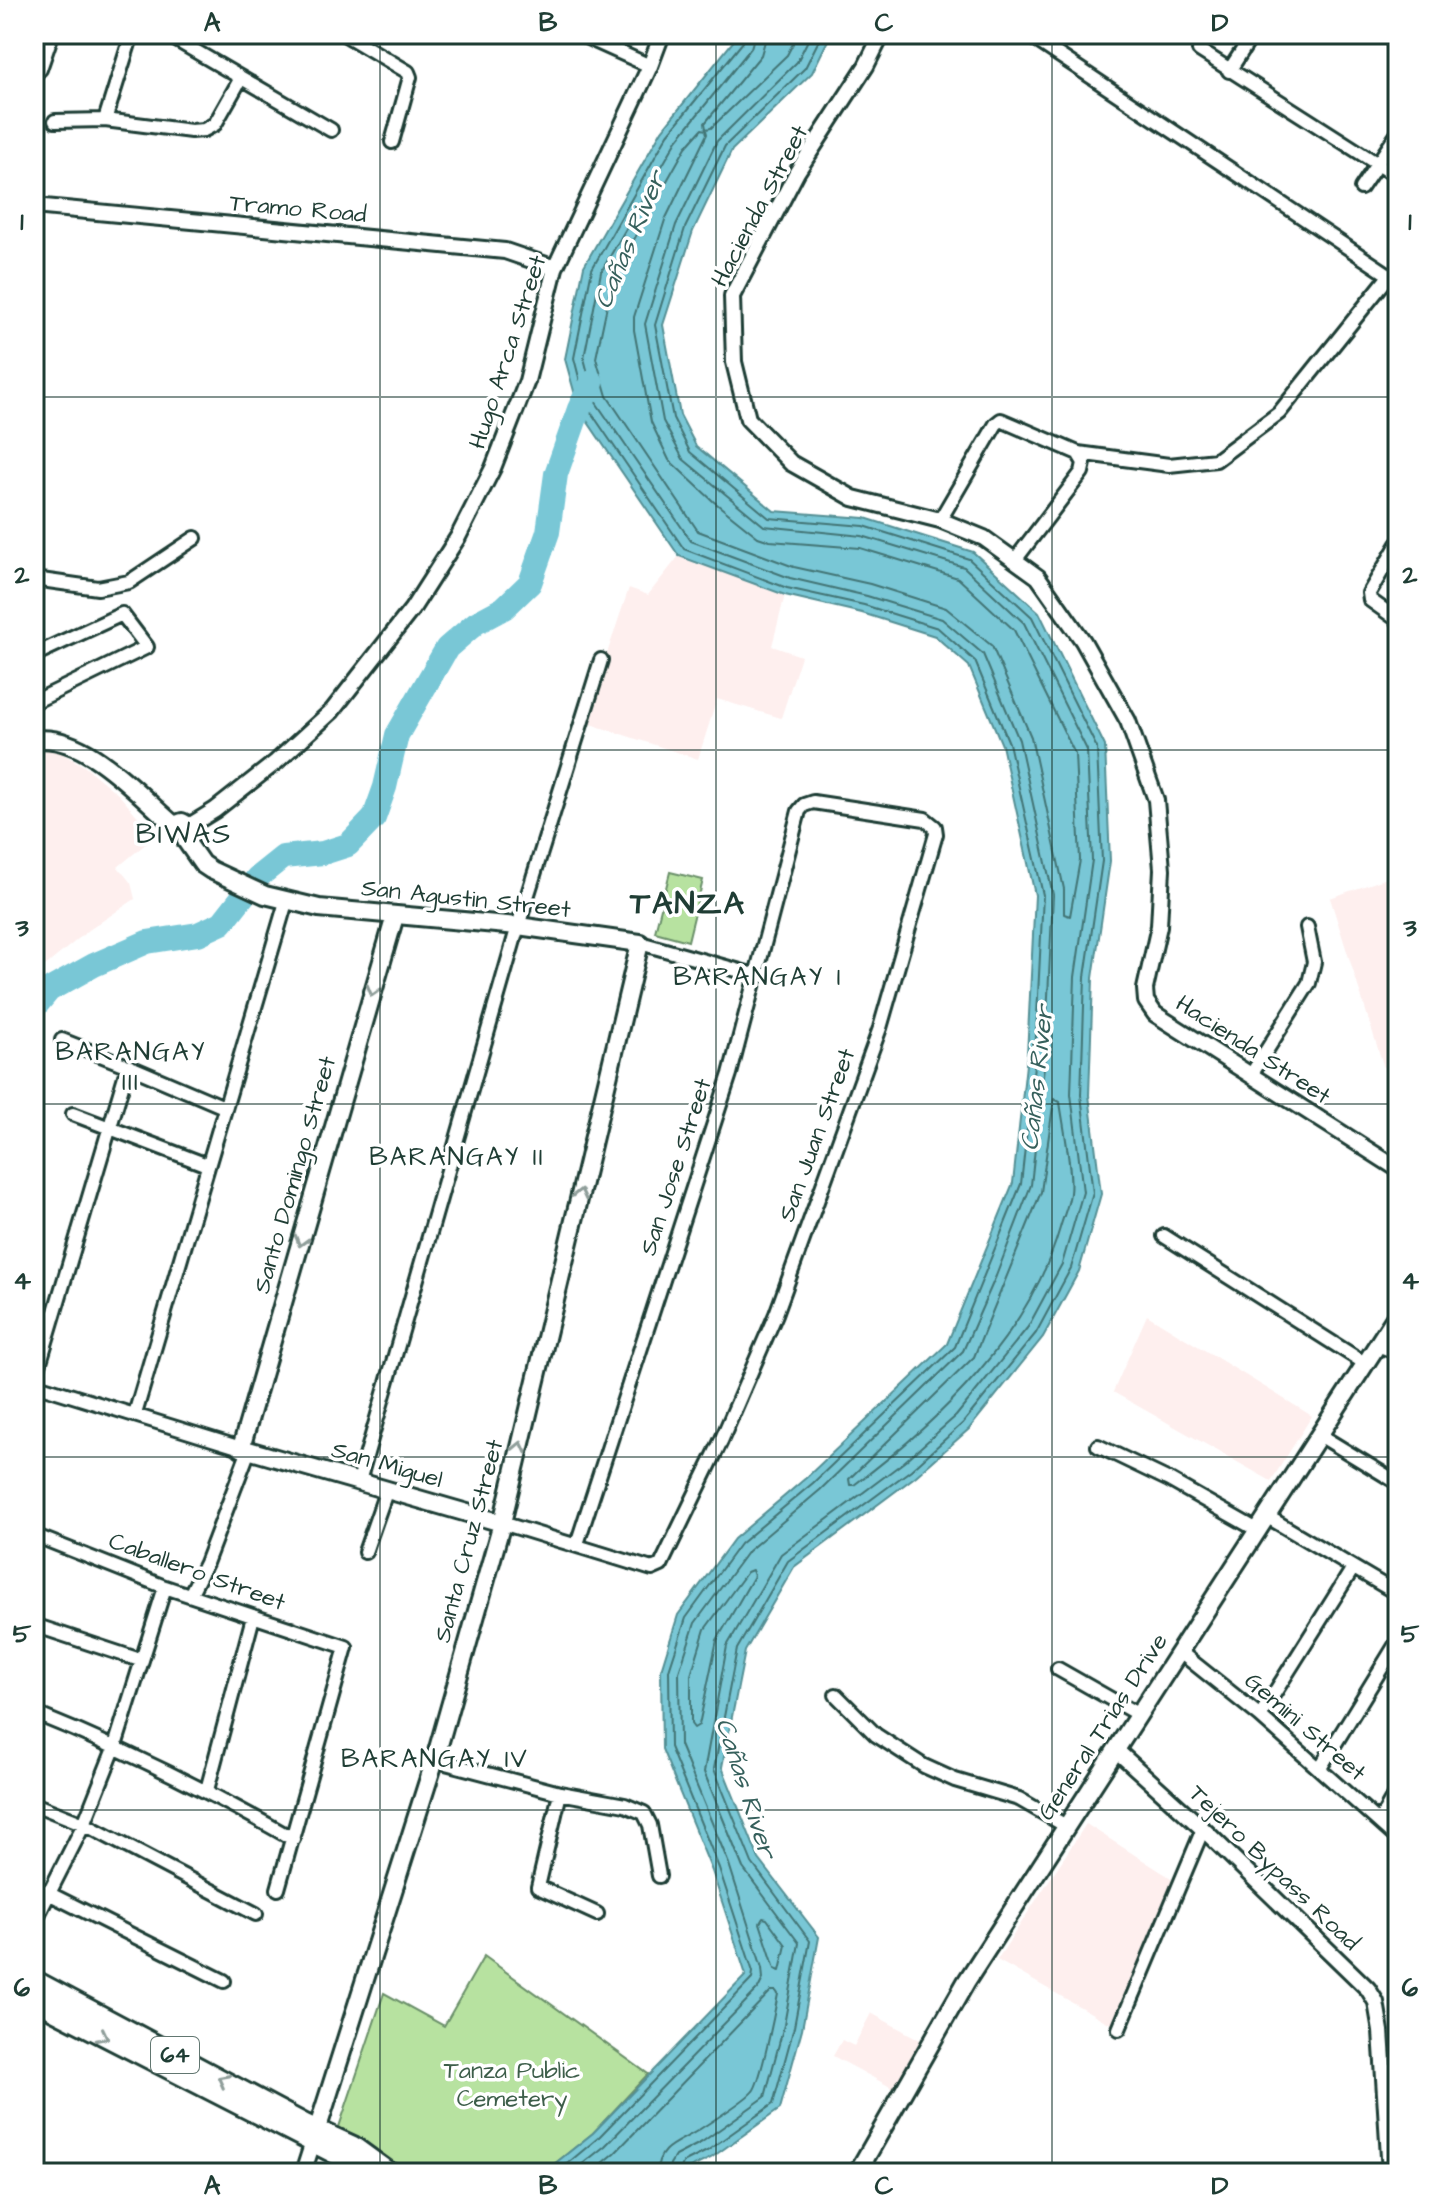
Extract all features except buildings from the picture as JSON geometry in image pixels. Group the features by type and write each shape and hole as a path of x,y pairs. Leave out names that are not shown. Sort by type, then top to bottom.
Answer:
{"main road":[{"name":"San Agustin Street","path":"34,740 53,739 83,751 112,771 183,831 202,864 225,878 265,895 286,902 395,916 518,926 640,943"},
{"name":"Santo Domingo Street","path":"245,1449 395,916"},
{"name":"Santa Cruz Street","path":"315,2136 434,1760 502,1523 640,943"},
{"name":"General Trias Drive","path":"857,2173 966,1982 1398,1313"},
{"name":"San Miguel","path":"245,1449 502,1523"},
{"name":"64","path":"34,1980 315,2136 366,2173"},
{"name":"64","path":"34,2000 315,2136 353,2146 390,2173"}],"street":[{"path":"34,75 40,69 52,34"},
{"path":"105,120 132,34"},
{"path":"166,34 331,130"},
{"path":"344,34 408,72 410,77 392,142"},
{"path":"579,34 650,66"},
{"name":"Hugo Arca Street","path":"183,831 226,802 321,722 412,609 458,537 493,468 527,381 555,268 662,34"},
{"name":"Hacienda Street","path":"882,34 866,66 797,172 732,296 734,362 748,419 791,463 853,498 940,520 984,538 1038,577 1083,641 1128,721 1156,800 1162,869 1159,926 1145,989 1146,1001 1155,1014 1398,1169"},
{"path":"940,520 1001,420 1078,453 1169,465 1216,460 1279,413 1393,278 1027,34"},
{"path":"1229,71 1253,34"},
{"path":"1383,34 1398,43"},
{"path":"1199,50 1398,177"},
{"path":"55,121 105,120 204,130 215,124 241,78"},
{"path":"1361,188 1398,133"},
{"name":"Tramo Road","path":"34,206 505,251 555,268"},
{"path":"1015,560 1082,472 1084,463 1078,453"},
{"path":"34,579 98,588 129,582 195,538"},
{"path":"1398,544 1369,593 1370,600 1398,620"},
{"path":"34,655 122,614 147,647 34,702"},
{"path":"359,1481 518,926 601,660"},
{"name":"San Jose Street","path":"577,1544 730,1074 798,815 807,803"},
{"name":"San Juan Street","path":"657,1569 721,1441 776,1314 880,1028 936,834 935,827 925,819 807,803"},
{"path":"135,1414 286,902"},
{"path":"1251,1075 1309,983 1314,962 1307,927"},
{"name":"San Agustin Street","path":"640,943 758,976"},
{"path":"62,1040 224,1107"},
{"path":"128,1066 34,1383 245,1449 206,1563 190,1595"},
{"path":"73,1114 207,1165"},
{"path":"1164,1236 1366,1364"},
{"path":"1377,1345 1398,1353"},
{"path":"1321,1436 1398,1483"},
{"path":"1098,1446 1353,1568 1398,1594"},
{"path":"365,1552 387,1489"},
{"name":"San Miguel","path":"502,1523 657,1569"},
{"name":"Caballero Street","path":"34,1535 165,1587 346,1647 293,1839"},
{"path":"1260,1716 1353,1568"},
{"path":"34,1923 84,1824 115,1746 165,1587"},
{"path":"207,1790 253,1617"},
{"path":"34,1625 140,1660"},
{"path":"1320,1768 1398,1641"},
{"name":"Gemini Street","path":"1180,1652 1260,1716 1398,1839"},
{"path":"1058,1669 1139,1715"},
{"path":"836,1695 876,1735 924,1766 955,1780 1019,1799 1066,1826"},
{"path":"34,1713 115,1746 207,1790 293,1839 278,1889"},
{"name":"Tejero Bypass Road","path":"1116,1750 1355,1975 1376,2002 1393,2170"},
{"path":"434,1760 560,1793 625,1805 644,1813 650,1825 659,1876"},
{"path":"1379,1822 1398,1789"},
{"path":"560,1793 538,1887 597,1914"},
{"path":"34,1804 84,1824 256,1914"},
{"path":"1119,2029 1203,1829"},
{"path":"34,1886 224,1981"},
{"path":"303,2173 315,2136"}],"shaded area":[{"path":"679,556 785,595 772,646 801,656 781,718 717,699 698,759 584,722 629,588 648,595"},
{"path":"54,749 84,766 119,795 155,836 118,867 131,883 135,899 89,930 34,975 34,753"},
{"path":"1390,877 1398,899 1398,1091 1392,1093 1330,898"},
{"path":"1147,1315 1312,1416 1271,1481 1113,1392"},
{"path":"1086,1824 1171,1878 1177,1892 1116,2027 997,1960"},
{"path":"871,2013 922,2041 896,2090 833,2056 842,2040 854,2046"}],"green space":[{"path":"670,872 703,880 688,941 655,932"},
{"name":"Tanza Public Cemetery","path":"484,1956 648,2074 593,2133 543,2173 400,2173 339,2127 384,1993 444,2026"}],"water":[{"name":"Cañas River","path":"739,34 831,34 812,73 732,150 693,231 663,325 680,415 696,446 774,511 865,518 973,552 1039,612 1105,746 1110,861 1093,978 1089,1095 1101,1194 1079,1271 1043,1337 969,1429 916,1476 794,1567 745,1651 722,1767 759,1859 819,1937 802,2029 780,2109 711,2158 680,2173 543,2173 593,2133 746,1975 712,1871 662,1749 661,1670 678,1615 734,1539 807,1477 947,1344 1013,1183 1027,1055 1035,895 1002,745 969,666 935,636 862,613 785,595 679,556 579,409 565,359 584,266 662,130"}],"waterway":[{"path":"34,1008 49,990 94,965 147,942 198,934 222,923 258,877 283,857 323,853 348,845 374,818 397,735 447,648 476,623 504,608 530,583 548,532 556,474 592,382"}],"district":[{"name":"BIWAS","path":"184,834"},
{"name":"TANZA","path":"688,903"},
{"name":"BARANGAY I","path":"758,977"},
{"name":"BARANGAY III","path":"131,1067"},
{"name":"BARANGAY II","path":"457,1157"},
{"name":"BARANGAY IV","path":"435,1759"}]}
